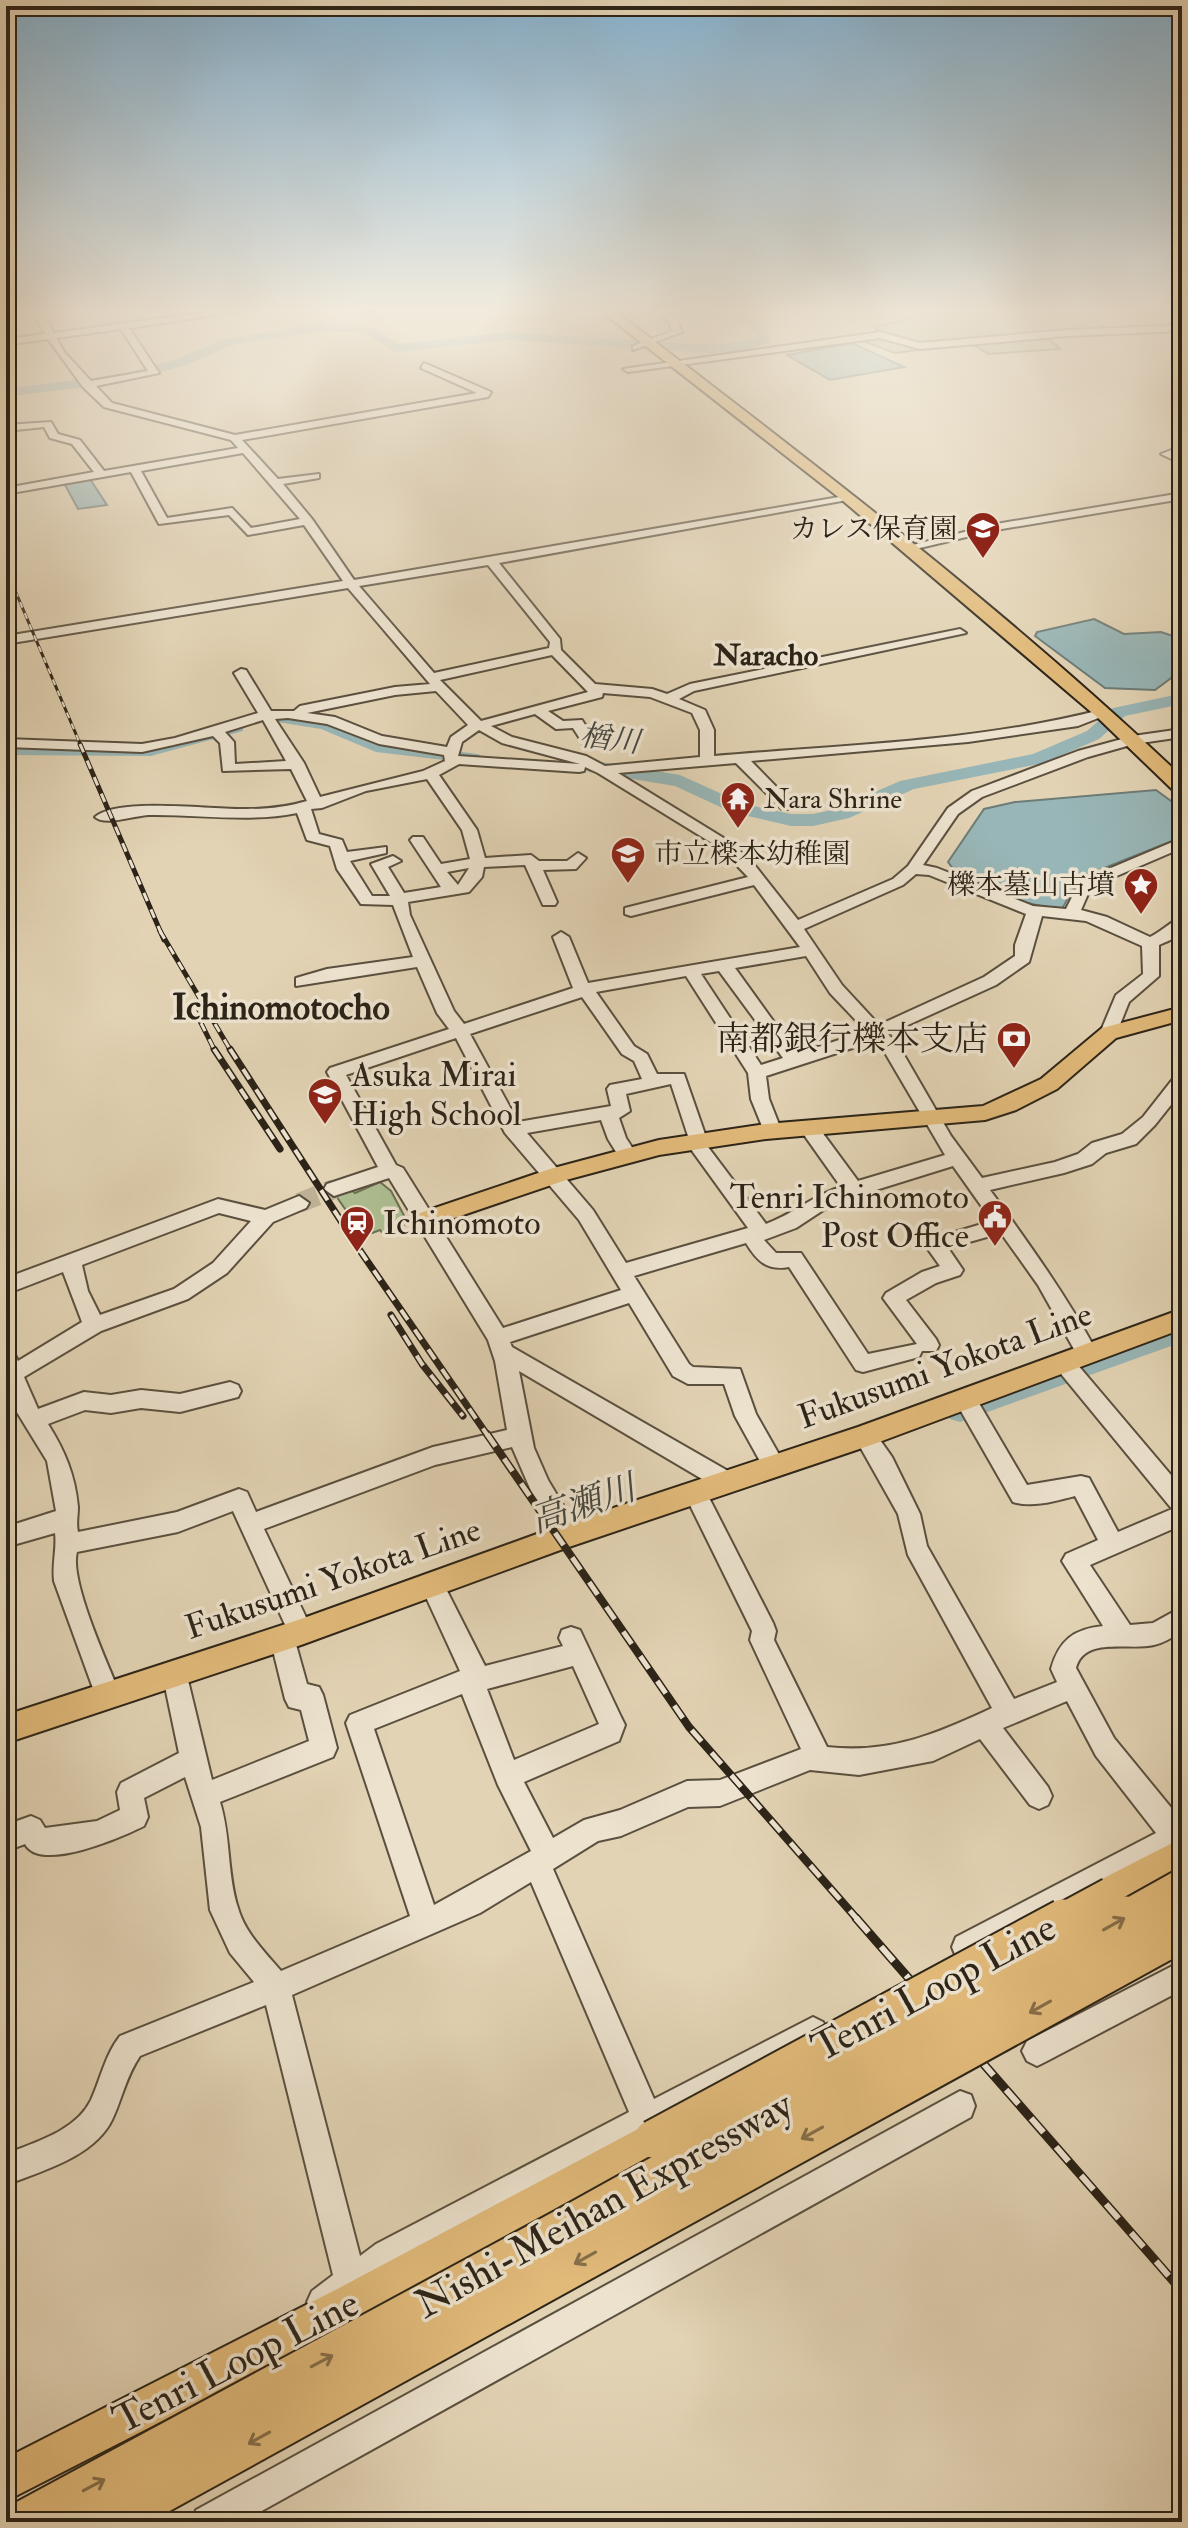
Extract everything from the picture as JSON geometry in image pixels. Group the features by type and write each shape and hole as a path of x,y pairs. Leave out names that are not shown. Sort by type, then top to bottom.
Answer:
{"highway":[{"path":"757,426 847,497 1104,713 1182,788"},
{"name":"Nishi-Meihan Expressway","path":"25,2522 565,2230 1182,1887"},
{"name":"Nishi-Meihan Expressway","path":"105,2522 1182,1929"}],"main road":[{"path":"425,1220 552,1176 628,1155 696,1141 985,1113 1029,1096 1049,1084 1109,1033 1182,1013"},
{"name":"Fukusumi Yokota Line","path":"6,1729 174,1672 435,1590 569,1535 865,1436 1182,1319"},
{"name":"Tenri Loop Line","path":"6,2480 270,2344 352,2291 650,2128 1110,1893 1180,1842"}],"street":[{"path":"6,428 27,426"},
{"path":"48,426 54,436 76,442 102,475"},
{"path":"186,426 235,438 304,426"},
{"path":"235,438 248,449 308,521 350,585 476,726 507,740 581,759 599,768 725,845 758,879 795,927 836,989 879,1033 908,1074 956,1158 1008,1224 1076,1359 1182,1504"},
{"path":"6,491 248,449"},
{"path":"1182,449 1166,454 1182,461"},
{"path":"135,469 163,522 232,511 248,532 308,521"},
{"path":"277,482 315,476"},
{"path":"907,548 996,527 1182,496"},
{"path":"6,640 350,585 847,497"},
{"path":"491,561 556,642 555,651"},
{"path":"670,698 690,688 960,633"},
{"path":"6,743 106,748 101,758 145,756 305,708 435,682 555,651"},
{"path":"102,817 135,808 244,814 310,807 369,786 431,774 452,756 456,740 476,726 597,694 555,651"},
{"path":"241,673 267,720 297,763 310,807 312,837 337,843 352,882 367,901 400,900 416,894 452,892 471,883 478,862 464,819 431,774"},
{"path":"592,688 629,688 670,698 702,715 707,730 707,759"},
{"path":"538,710 561,726 577,723 591,745"},
{"path":"267,720 304,724 380,752 452,756 537,767 599,768 968,738 1078,722 1104,713"},
{"path":"293,714 330,720 379,740 452,756"},
{"path":"795,927 889,887 913,869 953,811 966,800 1083,754 1133,740 1182,733"},
{"path":"219,734 227,742 228,768 278,767 297,763"},
{"path":"739,757 787,806"},
{"path":"418,840 452,892"},
{"path":"1071,914 1085,884 1182,843"},
{"path":"342,858 387,856 379,864 400,900 402,915 446,1013 461,1032 512,1129 552,1176 559,1179 586,1215 688,1376 732,1375 746,1416 774,1465"},
{"path":"533,865 571,866 578,858"},
{"path":"438,869 478,862 531,860 549,902"},
{"path":"913,869 932,871 1035,912 1089,914 1130,937 1150,943 1173,933 1182,922"},
{"path":"631,911 758,879"},
{"path":"757,1073 879,1033 990,981 1023,958 1023,945 1035,912"},
{"path":"512,1129 621,1111 616,1089 652,1084 641,1058 628,1050 606,1014 583,989 561,937"},
{"path":"1109,1033 1122,999 1151,976 1153,958 1150,943"},
{"path":"569,1535 543,1493 519,1436 502,1345 396,1173 389,1170 336,1072 583,989 809,951"},
{"path":"302,982 327,974 423,961"},
{"path":"723,964 795,1063"},
{"path":"690,969 757,1073 760,1099 773,1132"},
{"path":"651,1080 678,1078 696,1141 756,1234 766,1259 776,1263 794,1258 863,1364 921,1348 893,1298 929,1277 953,1270 935,1245 1008,1224"},
{"path":"977,1186 1057,1168 1085,1159 1099,1148 1129,1139 1149,1121 1182,1079"},
{"path":"608,1113 628,1155"},
{"path":"809,1128 854,1190"},
{"path":"622,1272 789,1223 827,1198 956,1158"},
{"path":"334,1189 389,1170"},
{"path":"107,1694 66,1581 63,1561 67,1511 58,1459 8,1369 47,1356 94,1325 181,1294 220,1268 266,1217 299,1203"},
{"path":"6,1286 218,1206 266,1217"},
{"path":"71,1263 78,1291 94,1325"},
{"path":"502,1345 636,1293"},
{"path":"502,1345 727,1482"},
{"path":"34,1420 84,1401 111,1404 141,1399 180,1403 230,1391"},
{"path":"965,1399 1021,1495 1054,1492 1081,1485 1113,1545"},
{"path":"250,1524 433,1456 519,1436"},
{"path":"865,1436 884,1464 909,1514 916,1548 996,1718 1039,1796"},
{"path":"695,1493 764,1631 762,1640 819,1759"},
{"path":"6,1537 178,1522 239,1499 292,1635 298,1699 310,1695 324,1748 206,1795"},
{"path":"1123,1635 1074,1561 1182,1515"},
{"path":"435,1590 466,1650 475,1698 650,2128 863,2007"},
{"path":"966,1947 1180,1842 1105,1747 1063,1669 1064,1657 1072,1647 1085,1640 1155,1634 1182,1618"},
{"path":"426,1923 359,1723 472,1679 575,1646 612,1725 610,1732 507,1776"},
{"path":"174,1672 193,1759 206,1795 224,1910 240,1943 275,1985 352,2291"},
{"path":"6,2170 84,2132 96,2120 119,2059 130,2046 470,1903 593,1829 621,1823 687,1794 720,1793 810,1758 859,1763 933,1749 996,1718 1071,1688"},
{"path":"6,1838 31,1829 38,1842 98,1834 135,1817 130,1792 193,1759"},
{"path":"1037,2051 1182,1975"},
{"path":"208,2522 960,2106"}],"green space":[{"path":"380,1182 391,1191 408,1223 383,1234 380,1230 372,1233 366,1227 359,1229 334,1193 349,1188 355,1193"}],"water":[{"path":"90,479 107,505 78,509 64,483"},
{"path":"1094,619 1124,634 1161,632 1182,639 1182,670 1155,690 1105,688 1035,636 1037,632"},
{"path":"1156,790 1182,809 1182,837 1079,878 1062,909 1017,900 983,888 957,872 948,862 984,809 1015,802"}],"waterway":[{"name":"楢川","path":"589,766 680,781 738,808 791,820 813,820 842,814 907,785 944,775 1038,759 1093,735 1119,712 1176,700 1182,691"},
{"name":"楢川","path":"283,718 325,724 376,747 478,759"},
{"name":"楢川","path":"6,750 151,751 237,727"},
{"name":"高瀬川","path":"960,1411 1182,1331"}],"tunnel":[{"path":"299,1203 334,1189"}],"railway":[{"path":"6,569 81,746"},
{"path":"80,744 161,932"},
{"path":"161,932 231,1051"},
{"path":"161,932 164,940"},
{"path":"193,1007 214,1049"},
{"path":"214,1049 280,1149"},
{"path":"230,1049 361,1252 488,1436"},
{"path":"391,1315 422,1364 463,1416"},
{"path":"487,1434 689,1727 858,1920"},
{"path":"856,1918 1182,2291"}],"place":[{"name":"カレス保育園","path":"983,560"},
{"name":"Nara Shrine","path":"738,830"},
{"name":"市立檪本幼稚園","path":"628,885"},
{"name":"櫟本墓山古墳","path":"1141,916"},
{"name":"南都銀行櫟本支店","path":"1014,1070"},
{"name":"Asuka Mirai High School","path":"325,1126"},
{"name":"Tenri Ichinomoto Post Office","path":"995,1248"},
{"name":"Ichinomoto","path":"357,1254"}],"district":[{"name":"Naracho","path":"766,655"},
{"name":"Ichinomotocho","path":"281,1007"}]}
